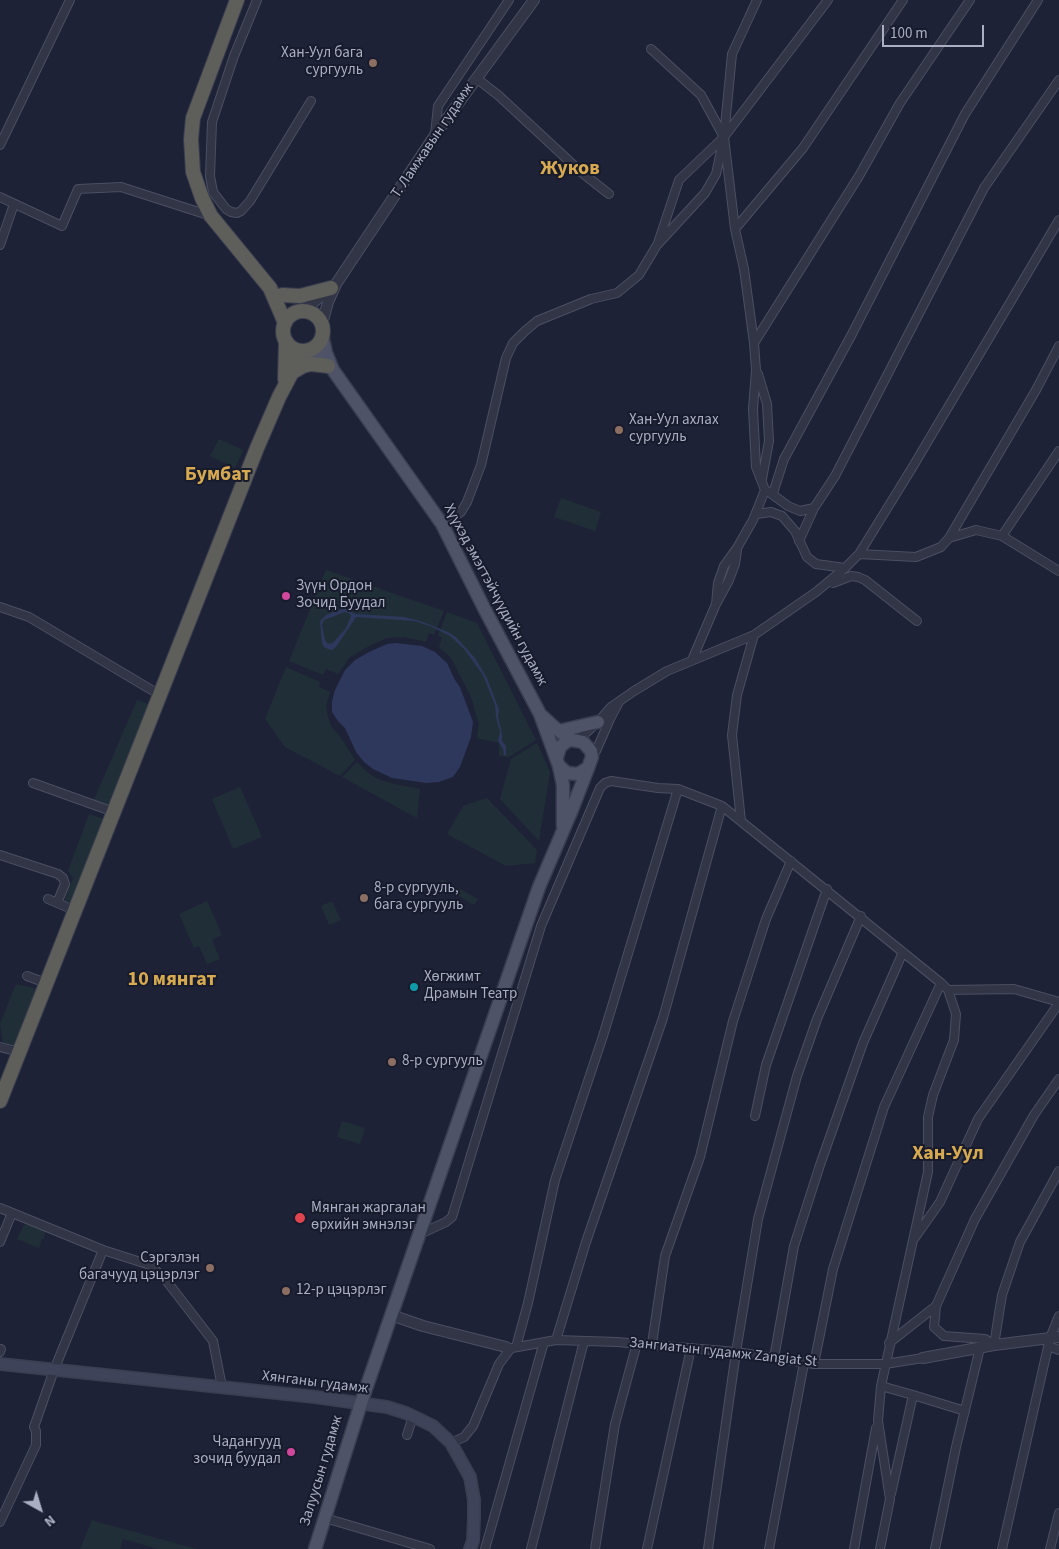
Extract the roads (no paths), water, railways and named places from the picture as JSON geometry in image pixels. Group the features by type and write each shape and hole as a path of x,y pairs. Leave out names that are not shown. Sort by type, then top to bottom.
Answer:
{"highway":[{"path":"237,0 193,118 191,139 193,172 202,198 211,216 276,291 287,298 300,311 314,315 322,330 317,345 303,350 289,346 283,335 288,318 300,311"},
{"path":"276,291 300,296 333,286"},
{"path":"276,291 285,323"},
{"path":"286,341 288,379"},
{"path":"0,1101 257,448 303,350"},
{"path":"288,379 303,366 311,364 330,368"}],"main road":[{"name":"Хүүхэд эмэгтэйчүүдийн гудамж","path":"322,330 330,368 442,524 540,714 558,761 563,785 563,831"},
{"name":"Хүүхэд эмэгтэйчүүдийн гудамж","path":"303,350 330,368"},
{"name":"Хүүхэд эмэгтэйчүүдийн гудамж","path":"361,1403 539,887 590,762 588,746 559,731 540,714"},
{"path":"559,731 598,722"},
{"path":"575,740 567,741 560,748 558,761 568,773 573,774 578,774 590,762"},
{"name":"Хянганы гудамж","path":"0,1364 361,1403 387,1407 413,1416 433,1426 470,1477 474,1500 473,1541 470,1549"},
{"name":"Залуусын гудамж","path":"315,1549 361,1403"}],"street":[{"path":"0,145 70,0"},
{"path":"257,0 234,56 212,122 210,176 213,192 226,209 237,213 250,201 311,101"},
{"path":"435,136 438,106 509,0"},
{"name":"Т. Ламжавын гудамж","path":"322,330 333,286 435,136 534,0"},
{"path":"442,524 461,512 467,502 481,465 506,358 513,343 524,330 537,321 591,299 617,293 639,275 657,246 705,193 716,174 724,137 732,54 757,0"},
{"path":"657,246 679,180 724,137 828,0"},
{"path":"736,229 803,148 903,0"},
{"path":"754,343 859,176 900,103 970,0"},
{"path":"692,660 716,604 729,580 735,564 737,548 769,492 784,459 852,334 965,114 1038,0"},
{"path":"651,49 701,95 724,137 754,343 756,370 753,409 756,467 769,492 788,506 800,511 814,508"},
{"path":"476,78 498,95 580,172 609,194"},
{"path":"799,541 814,508 835,476 984,188 1059,80"},
{"path":"0,197 62,226 78,189 121,187 211,216"},
{"path":"0,245 14,204"},
{"path":"575,740 598,722 611,707 624,697 667,671 754,635 816,592 859,554 1059,220"},
{"name":"Т. Ламжавын гудамж","path":"300,311 333,286"},
{"path":"859,554 916,557 942,547 1036,390 1059,346"},
{"path":"756,370 767,404 769,441 762,479"},
{"path":"1002,536 1059,451"},
{"path":"782,516 788,506"},
{"path":"756,514 771,512 782,516 796,531 807,557 816,564 845,568"},
{"path":"949,538 976,530 1002,536 1059,571"},
{"path":"816,592 841,578 858,577 917,621"},
{"path":"0,608 29,618 160,695"},
{"path":"741,821 732,735 737,695 754,635"},
{"path":"590,762 617,705 624,697"},
{"path":"418,1235 446,1222 452,1216 541,926 600,788 605,783 611,781 678,789 722,806 861,916 941,983 948,990 956,1014 954,1040 928,1117 928,1172 889,1343 881,1386 878,1420 854,1549"},
{"path":"33,783 114,812"},
{"path":"447,1444 464,1437 473,1426 499,1364 511,1347 528,1303 555,1180 603,1036 678,789"},
{"path":"556,1340 586,1242 663,1018 722,806"},
{"path":"0,855 58,874 63,878 65,884 57,903"},
{"path":"552,857 569,862"},
{"path":"652,1344 665,1256 700,1157 733,1021 766,919 791,861"},
{"path":"755,1116 766,1065 827,889"},
{"path":"48,900 76,911"},
{"path":"708,1549 736,1352 758,1219 797,1076 817,1019 861,916"},
{"path":"774,1358 794,1246 863,1043 903,952"},
{"path":"27,976 46,983"},
{"path":"814,1364 833,1269 884,1107 941,983"},
{"path":"912,1242 940,1202 978,1119 1059,1003 1014,989 948,990"},
{"path":"0,1047 20,1052"},
{"path":"1059,1079 1034,1115 975,1220 936,1306 934,1327 944,1336 985,1339 994,1345 1002,1295 1020,1242 1059,1171"},
{"path":"0,1208 103,1250 150,1265 165,1279 213,1341 222,1387"},
{"path":"0,1242 12,1213"},
{"path":"0,1522 36,1445 34,1427 54,1370 103,1250"},
{"path":"889,1343 936,1306"},
{"name":"Зангиатын гудамж Zangiat St","path":"391,1315 423,1326 511,1347 556,1340 637,1343 736,1352 814,1364 885,1364 994,1345 1052,1340"},
{"path":"1002,1549 1059,1316"},
{"path":"1052,1340 1059,1350"},
{"path":"531,1549 584,1341"},
{"path":"485,1549 544,1342"},
{"path":"595,1549 615,1424 637,1343"},
{"path":"647,1549 691,1348"},
{"path":"935,1549 956,1447 980,1348"},
{"path":"769,1549 804,1363"},
{"path":"881,1386 965,1411"},
{"path":"880,1549 913,1395"},
{"path":"407,1435 413,1416"},
{"path":"878,1420 890,1499"},
{"path":"1050,1549 1059,1513"},
{"path":"325,1518 430,1549"}],"water":[{"path":"345,608 355,614 405,617 423,622 456,637 475,658 487,678 499,710 498,716 502,741 506,746 506,755 504,756 503,749 498,741 500,732 495,705 483,675 464,649 450,636 430,626 414,621 356,617 332,650 324,647 322,643 320,621 326,615","holes":["345,612 351,616 346,628 333,643 328,644 325,640 322,625 324,620"]},
{"path":"396,643 422,646 435,652 447,663 460,687 473,722 471,737 460,767 453,777 439,782 426,783 392,778 373,769 356,752 345,728 332,712 335,690 345,670 355,660 369,652 387,644"}],"place":[{"name":"Хан-Уул бага сургууль","path":"373,63"},
{"name":"Хан-Уул ахлах сургууль","path":"619,430"},
{"name":"Зүүн Ордон Зочид Буудал","path":"286,596"},
{"name":"8-р сургууль, бага сургууль","path":"364,898"},
{"name":"Хөгжимт Драмын Театр","path":"414,987"},
{"name":"8-р сургууль","path":"392,1062"},
{"name":"Мянган жаргалан өрхийн эмнэлэг","path":"300,1218"},
{"name":"Сэргэлэн багачууд цэцэрлэг","path":"210,1268"},
{"name":"12-р цэцэрлэг","path":"286,1291"},
{"name":"Чадангууд зочид буудал","path":"291,1452"}],"district":[{"name":"Жуков","path":"570,170"},
{"name":"Бумбат","path":"218,476"},
{"name":"10 мянгат","path":"172,981"},
{"name":"Хан-Уул","path":"948,1155"}]}
